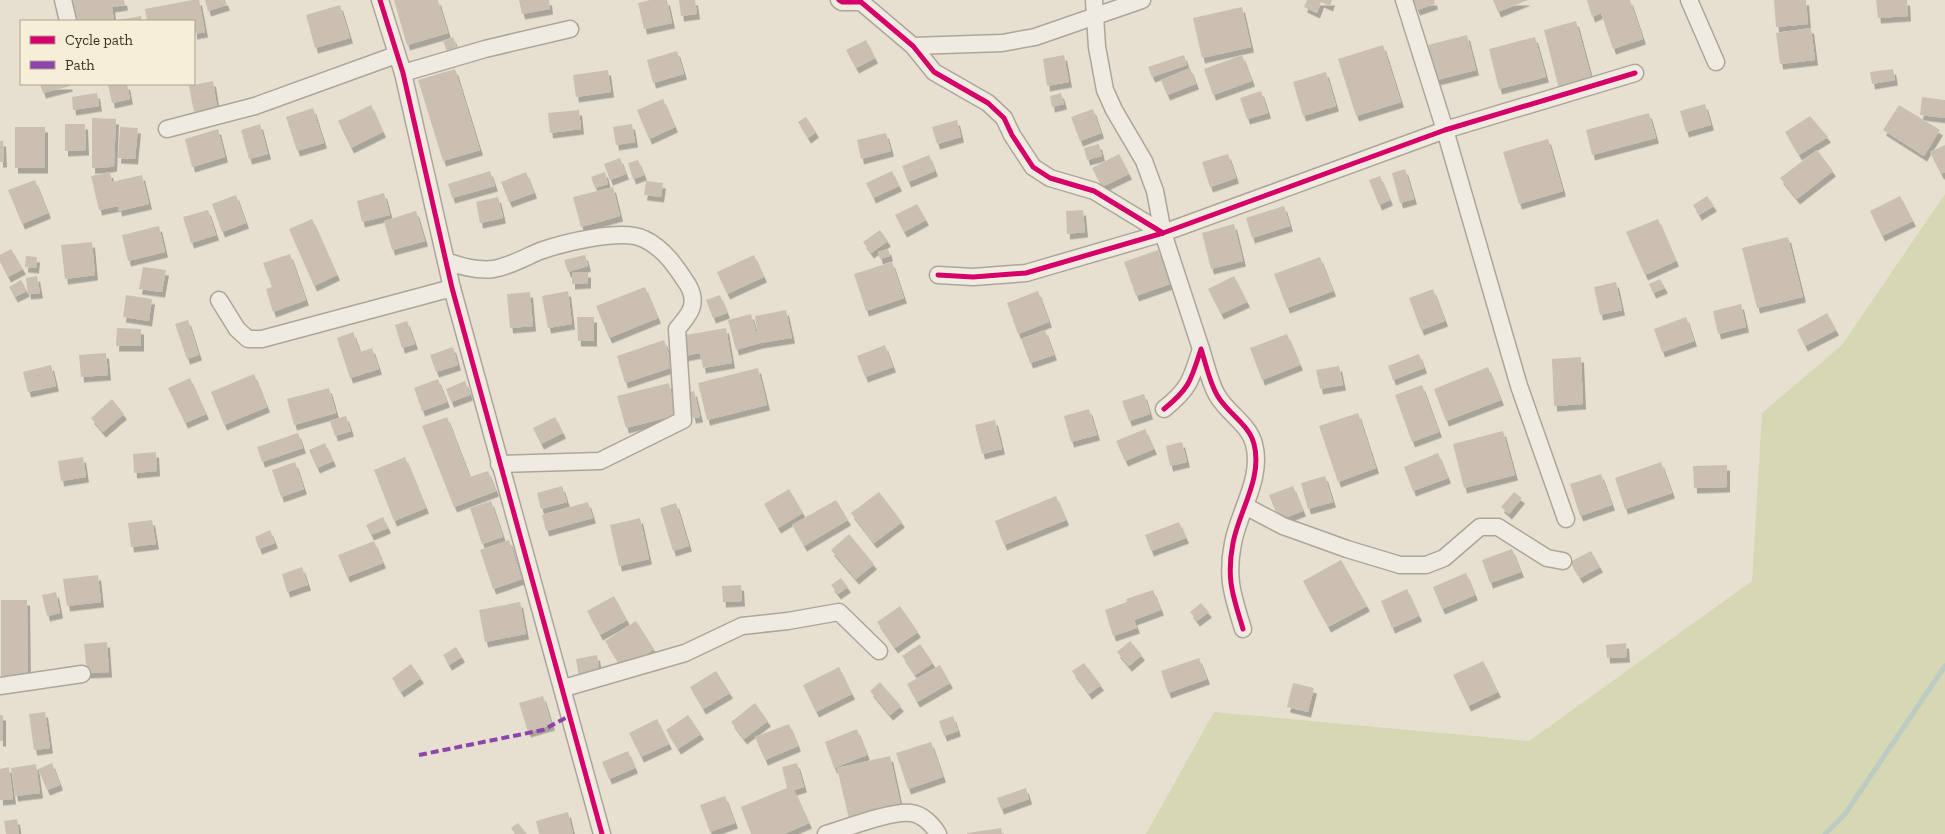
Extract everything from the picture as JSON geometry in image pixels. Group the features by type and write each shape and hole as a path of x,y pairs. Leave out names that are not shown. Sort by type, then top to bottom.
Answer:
{"street":[{"path":"63,0 68,20"},
{"path":"380,0 403,74 452,288 499,464 564,688 602,834"},
{"path":"839,0 842,2 861,2 913,46 934,72 988,103 1004,118 1012,135 1033,167 1050,178 1094,191 1163,233"},
{"path":"1094,0 1097,47 1105,90 1114,110 1144,161 1155,191 1163,233 1217,396 1231,414 1244,426 1254,443 1255,473 1233,542 1229,576 1232,595 1243,629"},
{"path":"913,46 1002,43 1035,37 1142,0"},
{"path":"1404,0 1445,130 1519,386 1566,519"},
{"path":"1689,0 1716,62"},
{"path":"403,74 484,49 570,29"},
{"path":"167,129 256,106 396,55"},
{"path":"938,276 973,277 1026,273 1163,233 1445,130 1635,73"},
{"path":"446,261 465,268 478,270 496,269 542,250 583,239 615,235 643,238 666,254 690,288 693,303 690,314 677,328 683,420 600,460 499,464"},
{"path":"220,300 237,329 248,339 262,339 452,288"},
{"path":"1164,409 1181,396 1192,379 1200,349"},
{"path":"1245,506 1283,526 1400,565 1426,564 1444,558 1480,527 1498,526 1547,558 1563,561"},
{"path":"564,688 684,654 742,626 788,621 839,612 879,651"},
{"path":"0,686 82,674"},
{"path":"826,834 884,816 911,813 924,818 938,834"}],"green space":[{"path":"1945,194 1945,834 1146,834 1214,712 1529,741 1752,581 1762,413 1842,345"}],"building":[{"path":"69,0 124,0 125,5 112,7 114,20 76,20 74,5 69,6"},
{"path":"199,0 205,32 195,34 195,20 147,20 145,9"},
{"path":"205,0 225,0 227,5 208,11"},
{"path":"394,0 438,0 448,33 407,45"},
{"path":"519,0 549,0 550,9 522,14"},
{"path":"650,0 667,0 672,23 644,29 638,3"},
{"path":"679,0 695,0 697,14 681,16"},
{"path":"1307,0 1332,0 1330,6 1321,2 1317,13 1304,7"},
{"path":"1413,0 1434,0 1435,4 1417,10"},
{"path":"1493,0 1528,0 1498,12"},
{"path":"1587,0 1630,0 1643,39 1613,49 1601,13 1592,17"},
{"path":"1774,0 1806,0 1808,24 1776,27"},
{"path":"1876,0 1907,0 1908,16 1878,18"},
{"path":"340,5 350,38 315,48 306,15"},
{"path":"1242,7 1251,47 1202,58 1193,18"},
{"path":"141,16 142,20 119,20"},
{"path":"1576,21 1592,80 1559,89 1544,30"},
{"path":"1811,28 1815,60 1780,64 1776,33"},
{"path":"1467,35 1476,70 1433,81 1424,46"},
{"path":"453,37 457,49 447,52 443,41"},
{"path":"1535,37 1546,77 1499,89 1489,49"},
{"path":"866,40 875,58 856,68 846,50"},
{"path":"1383,45 1401,102 1356,116 1338,59"},
{"path":"677,51 684,74 653,83 647,60"},
{"path":"1064,55 1069,82 1047,86 1043,59"},
{"path":"1184,55 1187,65 1152,77 1148,67"},
{"path":"1242,55 1252,81 1213,95 1204,69"},
{"path":"1190,68 1196,84 1167,95 1161,80"},
{"path":"455,69 480,150 443,161 418,80"},
{"path":"1893,69 1895,80 1872,84 1870,72"},
{"path":"608,70 611,92 576,97 573,75"},
{"path":"1326,72 1336,106 1303,116 1293,82"},
{"path":"213,81 217,107 194,112 189,86"},
{"path":"40,85 70,86 43,93"},
{"path":"108,85 127,85 130,99 112,103"},
{"path":"1261,91 1268,113 1247,119 1240,98"},
{"path":"97,93 99,106 73,110 72,97"},
{"path":"1061,93 1064,104 1052,107 1050,96"},
{"path":"1922,97 1945,100 1945,118 1920,115"},
{"path":"663,99 675,127 649,139 637,110"},
{"path":"1705,104 1711,125 1686,132 1680,111"},
{"path":"371,105 383,132 351,148 338,121"},
{"path":"1899,105 1940,130 1924,156 1883,130"},
{"path":"313,108 324,143 297,151 286,117"},
{"path":"1093,109 1101,133 1080,141 1071,117"},
{"path":"579,110 581,129 550,133 548,113"},
{"path":"1649,113 1656,138 1592,155 1586,130"},
{"path":"1810,116 1828,137 1799,155 1785,132"},
{"path":"806,117 816,132 808,138 798,122"},
{"path":"92,118 116,119 114,166 92,168"},
{"path":"957,120 961,137 937,144 932,127"},
{"path":"65,124 85,124 86,150 65,151"},
{"path":"260,124 268,154 249,159 241,130"},
{"path":"632,124 635,142 616,145 613,127"},
{"path":"15,127 45,127 45,168 15,168"},
{"path":"120,127 138,128 135,159 118,158"},
{"path":"218,129 225,157 192,167 185,139"},
{"path":"886,133 891,151 861,159 857,140"},
{"path":"1548,139 1563,191 1519,204 1503,152"},
{"path":"0,141 3,141 4,162 0,162"},
{"path":"1099,144 1102,156 1087,160 1084,148"},
{"path":"1945,145 1945,172 1941,174 1930,152"},
{"path":"1817,150 1833,171 1797,199 1780,178"},
{"path":"1119,154 1129,174 1102,187 1092,168"},
{"path":"1228,154 1236,178 1210,187 1202,162"},
{"path":"929,155 935,171 908,182 902,166"},
{"path":"620,158 626,174 610,180 604,164"},
{"path":"638,160 644,175 633,179 628,163"},
{"path":"1405,169 1414,199 1400,203 1392,173"},
{"path":"490,171 495,186 452,198 448,184"},
{"path":"892,171 899,186 873,198 866,183"},
{"path":"110,172 112,182 142,175 149,204 119,211 118,206 99,210 91,176"},
{"path":"526,172 534,193 509,202 501,182"},
{"path":"605,172 608,184 595,188 591,177"},
{"path":"1380,176 1390,200 1379,205 1369,180"},
{"path":"35,180 48,213 22,224 8,190"},
{"path":"646,181 663,183 661,197 644,195"},
{"path":"613,187 620,216 581,227 573,197"},
{"path":"384,193 390,215 362,222 357,201"},
{"path":"236,195 246,223 222,232 212,204"},
{"path":"1707,196 1714,206 1699,215 1693,205"},
{"path":"1900,196 1913,221 1882,236 1870,211"},
{"path":"498,197 503,218 480,223 476,202"},
{"path":"917,204 926,220 904,232 895,215"},
{"path":"1284,206 1290,226 1252,238 1246,218"},
{"path":"208,210 216,235 191,243 183,217"},
{"path":"1083,210 1085,232 1067,234 1066,211"},
{"path":"416,211 425,241 392,250 384,221"},
{"path":"312,219 337,275 314,286 289,229"},
{"path":"1658,219 1676,261 1645,275 1626,232"},
{"path":"1234,224 1243,261 1211,269 1202,233"},
{"path":"159,226 165,252 128,261 122,235"},
{"path":"880,230 888,241 871,253 863,242"},
{"path":"1788,237 1803,297 1757,308 1742,248"},
{"path":"92,242 95,275 65,279 61,245"},
{"path":"11,249 23,269 8,277 0,262 0,255"},
{"path":"888,249 890,256 880,259 878,252"},
{"path":"1158,250 1170,284 1136,296 1124,262"},
{"path":"290,254 306,300 273,312 266,289 272,287 263,263"},
{"path":"585,255 588,266 568,272 564,260"},
{"path":"754,255 764,277 727,294 717,272"},
{"path":"26,256 37,257 36,268 25,267"},
{"path":"1320,257 1333,291 1287,308 1274,274"},
{"path":"892,262 904,298 866,311 854,274"},
{"path":"143,267 166,270 162,292 139,289"},
{"path":"588,272 588,283 572,284 572,273"},
{"path":"37,276 40,293 28,294 26,278"},
{"path":"1234,276 1247,302 1221,314 1208,289"},
{"path":"1660,279 1665,288 1653,293 1649,284"},
{"path":"21,280 27,291 15,297 9,287"},
{"path":"1616,282 1622,310 1600,315 1594,287"},
{"path":"645,287 658,318 609,338 596,306"},
{"path":"1433,289 1445,321 1421,330 1409,298"},
{"path":"568,291 572,324 548,328 542,296"},
{"path":"1038,291 1049,322 1018,334 1007,303"},
{"path":"530,292 533,326 510,328 507,294"},
{"path":"126,295 152,299 149,321 123,317"},
{"path":"720,295 727,313 713,318 706,300"},
{"path":"1741,304 1746,327 1718,334 1713,311"},
{"path":"786,310 792,338 760,343 736,350 728,320 751,314 759,341 755,316"},
{"path":"1827,313 1836,330 1805,346 1797,330"},
{"path":"577,317 594,317 594,341 578,341"},
{"path":"1686,317 1694,341 1662,352 1654,329"},
{"path":"188,320 199,355 187,359 175,324"},
{"path":"407,321 415,344 402,348 395,325"},
{"path":"117,328 141,329 141,346 116,346"},
{"path":"726,328 732,363 703,368 700,353 684,356 680,336"},
{"path":"1045,330 1054,355 1030,363 1021,339"},
{"path":"353,332 360,352 372,348 379,369 350,378 337,338"},
{"path":"1287,334 1300,365 1262,380 1250,348"},
{"path":"664,340 673,367 625,383 617,356"},
{"path":"885,345 893,367 865,377 857,356"},
{"path":"453,347 458,365 436,372 430,355"},
{"path":"106,353 108,375 81,377 79,355"},
{"path":"1419,354 1424,368 1393,380 1388,366"},
{"path":"1581,357 1583,404 1554,406 1552,359"},
{"path":"51,365 56,386 28,392 23,372"},
{"path":"1339,366 1343,385 1320,389 1316,370"},
{"path":"1488,367 1501,400 1446,421 1434,389"},
{"path":"758,368 767,405 707,420 698,383"},
{"path":"254,374 267,407 224,425 211,392"},
{"path":"190,378 206,414 185,423 168,388"},
{"path":"438,379 447,402 422,411 414,388"},
{"path":"465,381 470,395 451,402 446,389"},
{"path":"669,383 677,415 626,428 617,396"},
{"path":"1422,385 1439,432 1412,442 1395,395"},
{"path":"329,388 336,413 294,425 287,399"},
{"path":"694,391 700,417 693,418 687,393"},
{"path":"1144,394 1150,414 1129,421 1122,401"},
{"path":"112,399 124,414 103,432 91,418"},
{"path":"1089,409 1097,435 1071,442 1064,416"},
{"path":"1358,413 1376,468 1338,482 1319,426"},
{"path":"346,416 351,431 335,436 330,421"},
{"path":"447,417 470,477 488,471 496,491 454,507 422,426"},
{"path":"555,417 563,433 541,444 533,428"},
{"path":"995,420 1002,449 982,454 975,425"},
{"path":"1145,429 1154,449 1125,461 1116,441"},
{"path":"1503,431 1515,475 1464,488 1453,444"},
{"path":"298,433 303,448 262,462 257,447"},
{"path":"1182,442 1187,462 1170,466 1166,446"},
{"path":"325,443 333,461 317,468 309,450"},
{"path":"156,452 157,471 134,473 133,454"},
{"path":"1438,453 1448,478 1413,491 1404,467"},
{"path":"83,457 86,477 61,481 58,461"},
{"path":"405,457 426,508 394,521 374,470"},
{"path":"295,462 304,489 281,497 272,470"},
{"path":"1661,462 1672,493 1625,509 1615,478"},
{"path":"1727,465 1727,487 1694,488 1693,466"},
{"path":"1601,474 1612,505 1580,516 1570,484"},
{"path":"1325,476 1333,502 1308,509 1301,483"},
{"path":"562,486 567,502 541,509 537,493"},
{"path":"1293,486 1303,511 1279,520 1269,495"},
{"path":"789,489 803,513 778,528 764,504"},
{"path":"879,492 902,522 874,543 851,513"},
{"path":"1514,492 1522,498 1509,514 1501,507"},
{"path":"1056,496 1066,520 1004,545 995,521"},
{"path":"836,500 848,520 804,546 792,525"},
{"path":"491,501 503,537 482,544 470,508"},
{"path":"588,502 593,518 546,531 542,515"},
{"path":"676,503 689,546 673,551 660,508"},
{"path":"383,517 388,528 371,535 366,525"},
{"path":"640,518 649,559 619,566 610,525"},
{"path":"152,520 156,544 131,547 128,523"},
{"path":"1179,522 1186,538 1151,551 1145,535"},
{"path":"270,530 275,543 259,549 255,537"},
{"path":"849,534 874,564 856,579 831,550"},
{"path":"509,540 522,579 493,589 480,550"},
{"path":"374,541 383,563 347,577 338,555"},
{"path":"1512,549 1521,572 1490,583 1482,560"},
{"path":"1591,551 1600,567 1580,578 1570,562"},
{"path":"1341,560 1367,606 1328,627 1303,581"},
{"path":"302,567 308,585 287,592 282,574"},
{"path":"1466,573 1475,595 1442,609 1433,587"},
{"path":"98,575 101,602 67,606 63,579"},
{"path":"841,578 848,587 838,594 831,585"},
{"path":"741,585 742,601 723,602 722,586"},
{"path":"1407,589 1419,616 1392,628 1381,601"},
{"path":"1153,590 1161,610 1134,620 1137,628 1113,636 1105,610 1127,602 1126,599"},
{"path":"56,592 60,613 47,616 42,595"},
{"path":"614,596 627,620 600,635 587,611"},
{"path":"1,600 27,600 28,676 1,676"},
{"path":"520,602 526,634 485,642 479,610"},
{"path":"1201,603 1209,612 1197,621 1190,612"},
{"path":"900,606 918,632 895,648 877,622"},
{"path":"636,621 654,649 623,670 605,641"},
{"path":"1130,641 1142,655 1129,666 1117,652"},
{"path":"107,642 109,672 87,673 84,644"},
{"path":"1626,643 1627,657 1607,658 1606,645"},
{"path":"920,644 933,663 915,675 902,656"},
{"path":"456,647 462,657 449,665 443,655"},
{"path":"597,655 600,675 579,678 576,659"},
{"path":"1199,658 1207,679 1168,693 1161,671"},
{"path":"1483,661 1498,692 1468,706 1453,675"},
{"path":"1084,663 1101,685 1089,694 1072,671"},
{"path":"411,664 421,678 401,692 392,678"},
{"path":"940,665 950,683 917,702 907,684"},
{"path":"839,667 852,694 816,712 803,685"},
{"path":"716,671 730,693 703,709 690,687"},
{"path":"880,682 901,706 890,715 870,691"},
{"path":"1293,683 1314,688 1308,712 1287,707"},
{"path":"543,696 552,725 528,732 519,703"},
{"path":"755,703 768,721 744,739 731,722"},
{"path":"45,712 50,748 34,750 29,714"},
{"path":"0,715 3,715 3,741 0,741"},
{"path":"688,715 701,734 678,749 666,730"},
{"path":"953,716 958,731 944,736 939,721"},
{"path":"657,719 669,744 641,757 629,733"},
{"path":"789,724 798,746 765,760 755,737"},
{"path":"857,729 867,755 834,768 825,742"},
{"path":"931,742 943,777 908,789 896,753"},
{"path":"628,751 635,768 609,779 602,762"},
{"path":"890,756 901,807 849,819 837,768"},
{"path":"52,763 60,785 47,790 38,769"},
{"path":"797,763 804,787 794,790 809,823 784,834 751,834 741,807 787,788 782,767"},
{"path":"36,764 40,793 15,796 11,768"},
{"path":"9,767 13,799 0,800 0,769"},
{"path":"1026,788 1029,799 1001,809 997,798"},
{"path":"725,796 735,823 710,832 700,805"},
{"path":"568,812 573,834 539,834 536,821"},
{"path":"17,819 19,834 6,834 4,821"},
{"path":"518,823 527,834 515,834 511,828"},
{"path":"1001,828 1002,834 967,834 967,833"}],"waterway":[{"path":"1825,834 1845,814 1945,666"}],"marked path":[{"path":"419,755 543,730 571,715"}],"cycle path":[{"path":"380,0 403,73 452,288 602,834"},
{"path":"839,0 842,2 861,2 913,46 934,72 988,103 1004,118 1012,135 1033,167 1050,178 1094,191 1163,233"},
{"path":"938,275 973,277 1026,273 1163,233 1445,130 1635,73"},
{"path":"1164,409 1179,395 1188,383 1201,349 1214,390 1226,407 1248,430 1254,444 1256,457 1253,482 1236,531 1230,567 1234,597 1243,629"}]}
